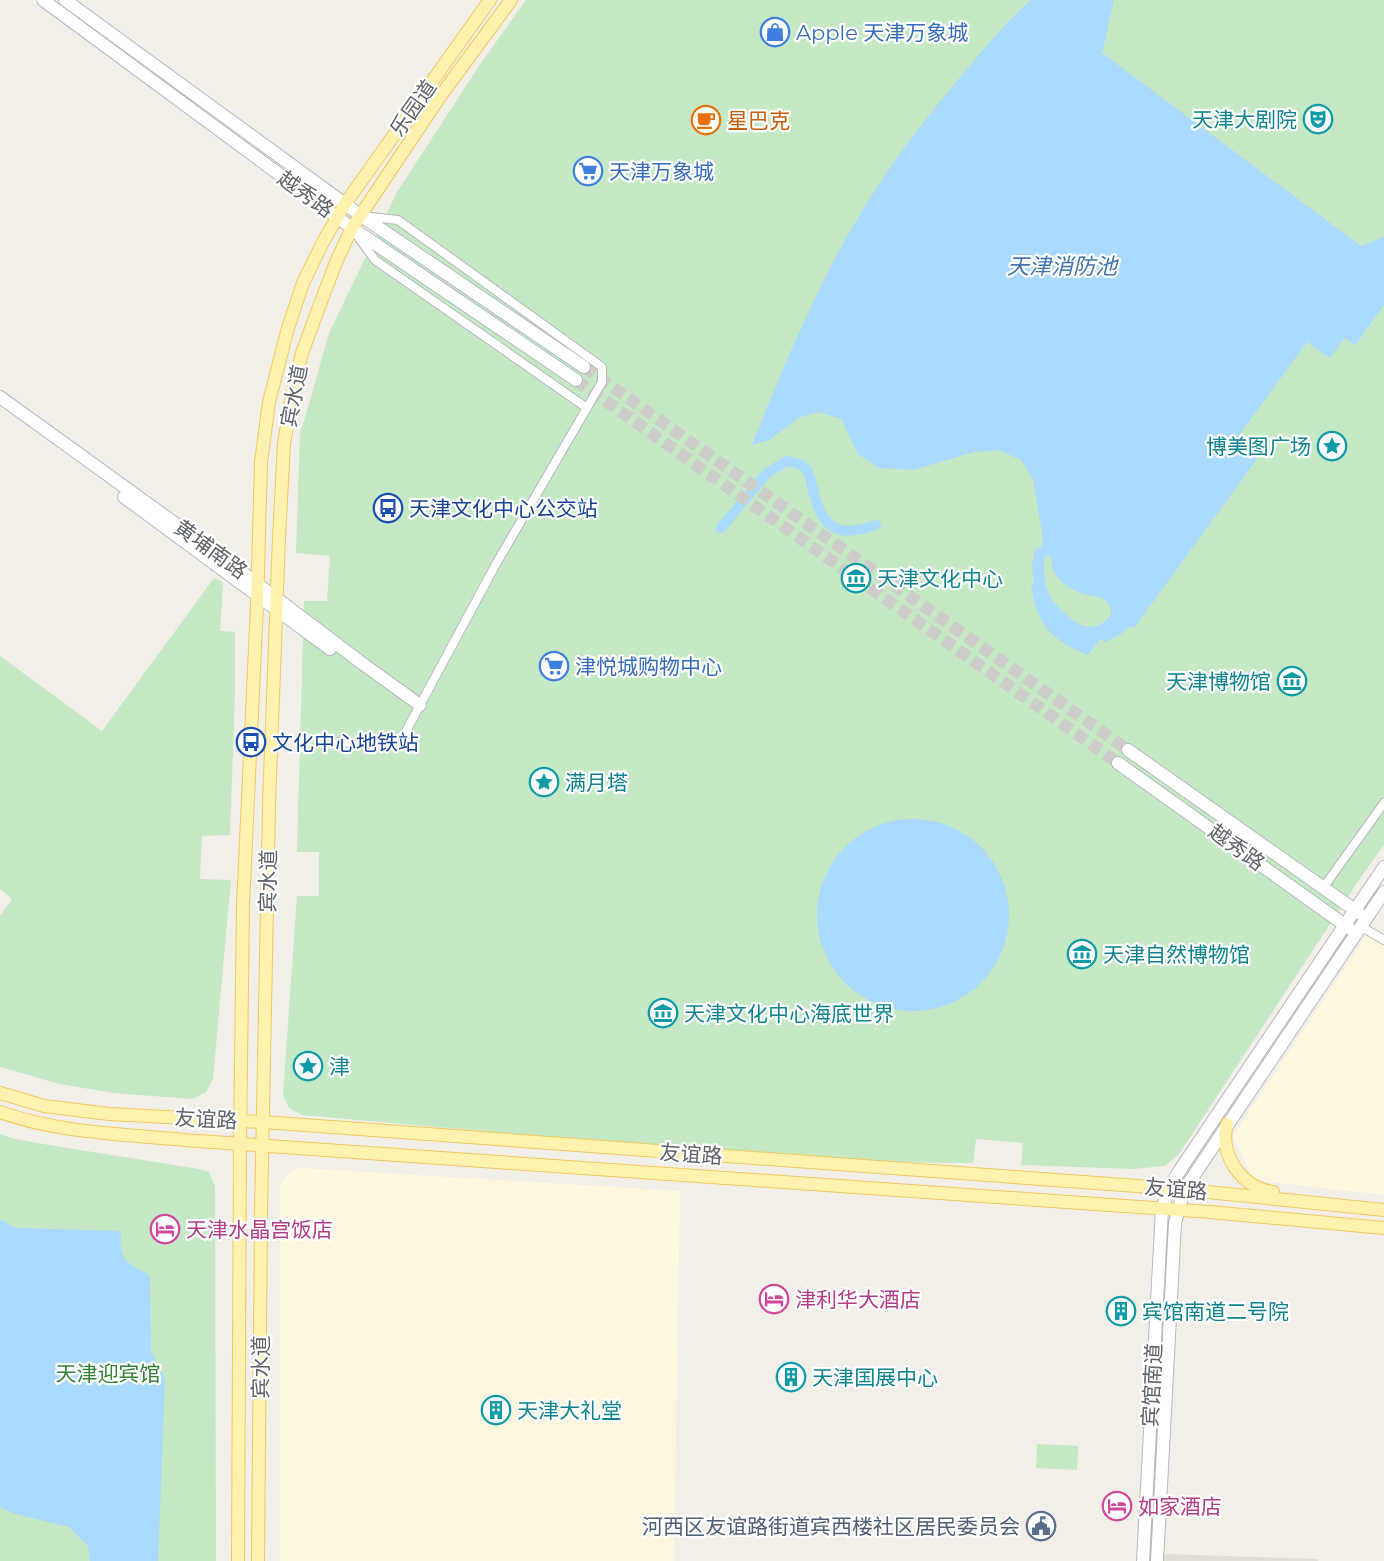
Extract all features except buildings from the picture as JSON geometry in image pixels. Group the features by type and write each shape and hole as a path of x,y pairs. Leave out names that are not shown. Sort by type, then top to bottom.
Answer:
{"main road":[{"name":"乐园道","path":"337,217 490,0"},
{"name":"乐园道","path":"360,215 439,98 511,0"},
{"name":"宾水道","path":"258,1561 262,1144 269,816 284,444 302,353 336,262 360,215"},
{"name":"宾水道","path":"238,1561 243,905 261,462 274,379 288,328 315,258 337,217"},
{"name":"友谊路","path":"0,1093 75,1111 120,1115 263,1122 1170,1188 1384,1210"},
{"name":"友谊路","path":"0,1112 41,1124 71,1129 1178,1210 1384,1228"},
{"path":"1227,1124 1225,1138 1227,1150 1235,1168 1244,1179 1266,1191 1296,1196 1309,1202"}],"street":[{"name":"越秀路","path":"43,0 352,228 576,380"},
{"name":"越秀路","path":"65,0 360,215 584,367"},
{"path":"339,739 391,738 401,732 602,382 602,367 398,220 360,215"},
{"path":"352,228 375,260 586,408"},
{"name":"黄埔南路","path":"0,397 417,707"},
{"name":"黄埔南路","path":"0,406 257,589"},
{"name":"越秀路","path":"1118,763 1344,924 1360,925 1354,909 1128,750"},
{"path":"1323,888 1384,803"},
{"name":"宾馆南道","path":"1143,1561 1162,1209 1170,1188 1182,1167 1384,867"},
{"name":"宾馆南道","path":"1157,1561 1175,1223 1178,1210 1185,1190 1227,1124 1384,892"},
{"path":"1360,925 1384,940"}],"shaded area":[{"path":"1367,935 1384,946 1384,1195 1253,1180 1233,1135"},
{"path":"300,1168 680,1191 674,1561 280,1561 280,1188 282,1181 293,1170"},
{"path":"1164,1554 1318,1559 1318,1561 1163,1561"}],"green space":[{"name":"天津文化中心","path":"526,0 1384,0 1384,845 1179,1154 1165,1166 1133,1169 1021,1165 1023,1143 976,1139 973,1163 864,1162 302,1115 289,1108 283,1095 297,896 319,896 319,852 297,852 304,601 327,601 330,556 296,553 300,435 329,333 397,192 479,66"},
{"path":"214,578 223,582 220,631 235,632 235,691 230,835 202,836 200,879 231,880 213,1079 206,1092 192,1099 113,1093 60,1084 0,1067 0,916 12,899 0,889 0,656 102,731"},
{"name":"天津迎宾馆","path":"0,1134 43,1144 209,1172 215,1186 216,1561 0,1561"},
{"path":"1037,1444 1078,1446 1077,1470 1036,1468"}],"water":[{"name":"天津消防池","path":"1031,0 1114,0 1102,53 1361,246 1384,237 1384,305 1355,345 1345,338 1330,358 1307,342 1234,442 1257,459 1134,628 1130,626 1106,642 1100,639 1088,655 1056,637 1042,622 1038,612 1031,586 1034,585 1032,565 1035,550 1041,547 1043,539 1033,479 1021,460 999,450 974,452 913,470 879,468 858,454 841,419 819,412 800,417 769,440 752,445 815,298 869,200 902,151 938,104 992,39","holes":["1045,556 1050,556 1054,571 1065,585 1106,601 1111,611 1107,620 1097,626 1080,625 1052,600 1044,576"]},
{"path":"913,819 941,823 966,835 981,847 993,862 1005,887 1009,915 1005,943 993,968 981,983 966,995 941,1007 913,1011 885,1007 860,995 845,983 833,968 821,943 817,915 821,887 833,862 845,847 860,835 885,823"},
{"path":"0,1219 15,1228 121,1231 121,1246 125,1259 150,1277 151,1351 165,1380 158,1561 90,1561 88,1546 69,1527 12,1513 0,1507"}],"waterway":[{"path":"721,528 767,473 787,461 805,468 810,477 819,510 830,525 845,531 876,525"}],"tunnel":[{"path":"584,367 1128,750"},
{"path":"576,380 1118,763"}],"place":[{"name":"Apple 天津万象城","path":"775,32"},
{"name":"天津大剧院","path":"1318,119"},
{"name":"星巴克","path":"706,120"},
{"name":"天津万象城","path":"588,171"},
{"name":"博美图广场","path":"1332,446"},
{"name":"天津文化中心公交站","path":"388,508"},
{"name":"天津文化中心","path":"856,578"},
{"name":"津悦城购物中心","path":"554,666"},
{"name":"天津博物馆","path":"1292,681"},
{"name":"文化中心地铁站","path":"251,742"},
{"name":"满月塔","path":"544,782"},
{"name":"天津自然博物馆","path":"1082,954"},
{"name":"天津文化中心海底世界","path":"663,1013"},
{"name":"津","path":"308,1066"},
{"name":"天津水晶宫饭店","path":"165,1229"},
{"name":"津利华大酒店","path":"774,1299"},
{"name":"宾馆南道二号院","path":"1121,1311"},
{"name":"天津国展中心","path":"791,1377"},
{"name":"天津大礼堂","path":"496,1410"},
{"name":"如家酒店","path":"1117,1506"},
{"name":"河西区友谊路街道宾西楼社区居民委员会","path":"1041,1526"}]}
